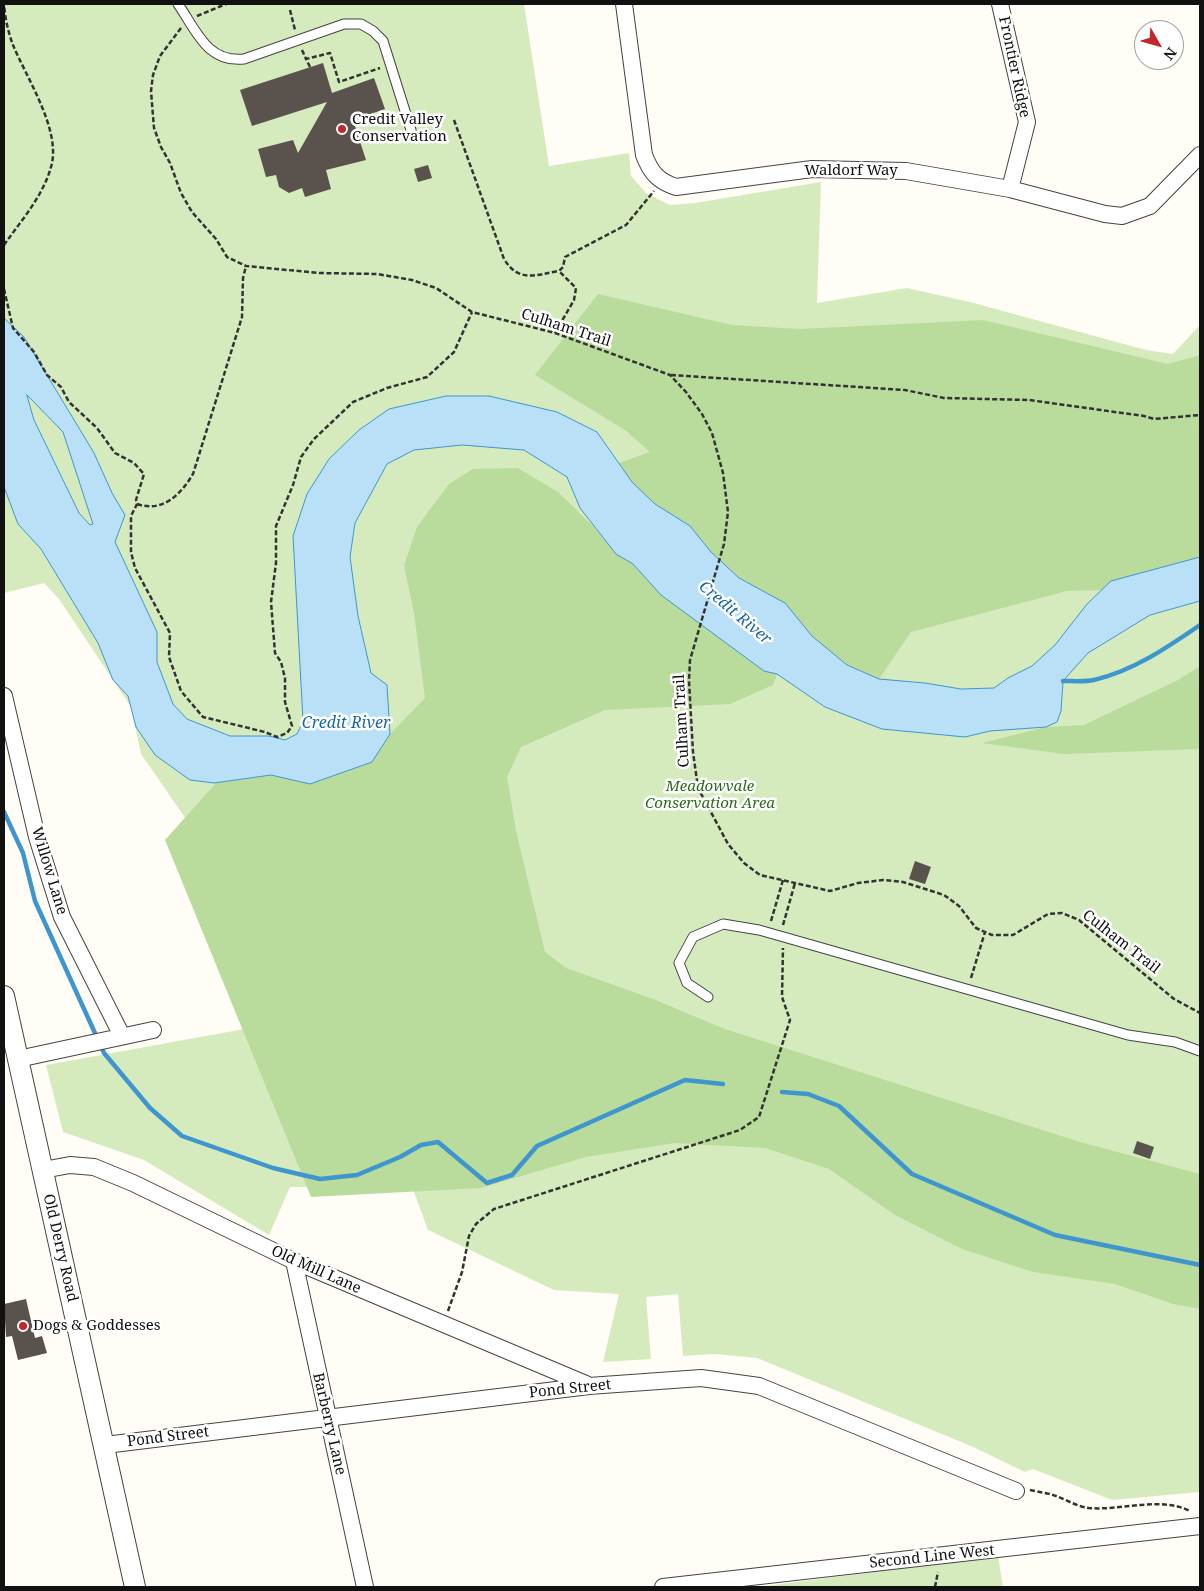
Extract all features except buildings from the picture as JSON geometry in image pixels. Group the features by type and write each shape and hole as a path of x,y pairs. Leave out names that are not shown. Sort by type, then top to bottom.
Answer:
{"street":[{"path":"624,4 644,155 650,170 661,182"},
{"name":"Frontier Ridge","path":"1000,4 1027,122 1010,189"},
{"name":"Waldorf Way","path":"661,182 676,187 686,187 821,169 906,171 1010,189 1105,214 1122,216 1150,206 1200,155"},
{"name":"Willow Lane","path":"4,696 37,837 62,917 109,1039"},
{"name":"Old Derry Road","path":"4,996 135,1587"},
{"path":"18,1059 153,1030"},
{"name":"Old Mill Lane","path":"43,1170 70,1165 94,1168 132,1183 294,1261 589,1386"},
{"name":"Barberry Lane","path":"294,1261 365,1587"},
{"name":"Pond Street","path":"105,1445 589,1386 700,1378 759,1386 1016,1491"},
{"name":"Second Line West","path":"663,1587 1199,1526"}],"lane":[{"path":"178,4 200,38 212,51 221,58 233,60 244,59 344,24 360,24 373,31 383,41 411,130"},
{"path":"708,997 688,983 679,963 693,937 723,924 768,932 1128,1034 1175,1042 1200,1051"}],"path":[{"path":"4,4 12,44 34,89 49,130 54,154 52,167 42,189 4,245"},
{"path":"199,16 226,4"},
{"name":"Culham Trail","path":"185,24 160,56 153,75 151,92 154,128 181,193 192,212 216,239 227,257 246,266 319,273 377,274 412,280 436,288 472,312 554,333 670,375 686,392 702,414 715,442 724,473 728,512 724,544 690,660 688,681 692,752 698,788 728,844 744,863 760,874 830,891 866,882 883,880 903,882 944,895 958,906 976,928 992,935 1013,935 1048,914 1062,913 1079,920 1174,999 1200,1013"},
{"path":"310,67 306,59 330,53 339,82 391,64"},
{"path":"454,120 504,259 511,271 528,277 559,271 563,267 565,256 626,224 633,218 661,182"},
{"path":"137,504 151,507 172,500 184,489 193,474 242,317 242,278 246,266"},
{"path":"554,333 574,300 576,288 559,271"},
{"path":"4,289 12,315 12,328 34,352 47,375 61,387 69,402 97,428 115,453 134,463 144,474 136,500 137,504 131,516 131,552 135,568 170,633 170,657 181,691 203,716 265,732 277,737 287,733 292,726 284,702 284,678 281,662 275,653 271,602 276,563 276,526 301,457 314,439 353,402 387,388 428,377 454,352 472,312"},
{"path":"670,375 905,390 944,398 1029,400 1154,419 1200,415"},
{"path":"768,932 783,880"},
{"path":"442,1325 456,1291 469,1236 476,1224 494,1209 740,1130 759,1117 790,1020 782,998 781,936 795,883"},
{"path":"967,989 985,932"},
{"path":"1016,1491 1024,1488 1055,1496 1086,1508 1105,1509 1155,1505 1184,1508 1194,1516 1199,1526"}],"green space":[{"name":"Meadowvale Conservation Area","path":"4,4 524,4 549,166 629,153 631,176 647,194 670,205 695,203 821,182 817,303 907,288 970,302 1146,350 1173,354 1200,325 1200,1492 1112,1500 1033,1469 1025,1472 971,1446 757,1358 715,1354 683,1356 678,1294 646,1297 651,1359 603,1362 619,1294 554,1290 428,1230 410,1181 290,1187 269,1235 144,1160 63,1132 46,1065 250,1028 197,835 141,754 131,707 59,599 44,583 4,593"},
{"path":"598,294 732,325 800,329 983,320 1168,364 1200,355 1200,572 1150,589 1067,591 911,632 879,679 847,665 812,636 785,603 739,578 711,552 690,526 655,504 632,482 619,463 650,452 625,430 535,375"},
{"path":"518,468 558,492 592,525 616,554 633,564 661,595 764,671 777,674 773,685 730,704 605,710 521,747 507,777 516,831 545,952 566,968 653,999 725,1029 1080,1142 1200,1174 1200,1309 1173,1304 1115,1284 1033,1272 962,1249 895,1215 829,1169 765,1148 675,1143 586,1157 481,1188 311,1197 165,840 216,783 271,775 310,784 372,762 390,734 425,698 414,613 404,565 417,527 449,484 473,469"},
{"path":"1200,666 1200,749 1064,754 982,743 1046,727 1084,725 1178,680"},
{"path":"998,1556 1003,1587 758,1587"}],"water":[{"name":"Credit River","path":"4,318 24,337 94,453 112,493 125,515 115,542 157,632 157,662 173,704 187,719 230,736 269,736 285,740 297,734 303,721 293,536 307,494 329,459 359,430 389,409 446,396 489,396 557,412 597,432 632,482 655,504 690,526 711,552 739,578 785,603 812,636 847,665 879,679 925,683 961,689 994,688 1008,678 1032,666 1055,645 1087,604 1111,581 1200,557 1200,601 1150,615 1088,653 1063,681 1061,711 1057,722 1046,727 990,731 965,737 882,729 825,707 777,674 764,671 661,595 633,564 616,554 580,508 567,477 524,450 462,445 414,450 387,464 355,523 350,557 358,616 371,673 387,685 390,734 372,762 310,784 271,775 214,783 190,780 155,755 136,727 128,696 113,680 98,643 41,549 18,524 4,487","holes":["27,395 63,432 93,524 90,525 79,513 34,420"]}],"waterway":[{"path":"1063,681 1090,681 1123,671 1163,650 1200,625"},
{"path":"4,812 23,853 35,901 104,1053 150,1108 182,1136 273,1168 320,1179 357,1175 400,1157 421,1145 438,1142 487,1183 512,1175 537,1146 685,1080 723,1084"},
{"path":"782,1092 808,1094 839,1106 912,1174 1055,1235 1200,1265"}],"place":[{"name":"Credit Valley Conservation","path":"342,129"},
{"name":"Dogs & Goddesses","path":"23,1326"}]}
